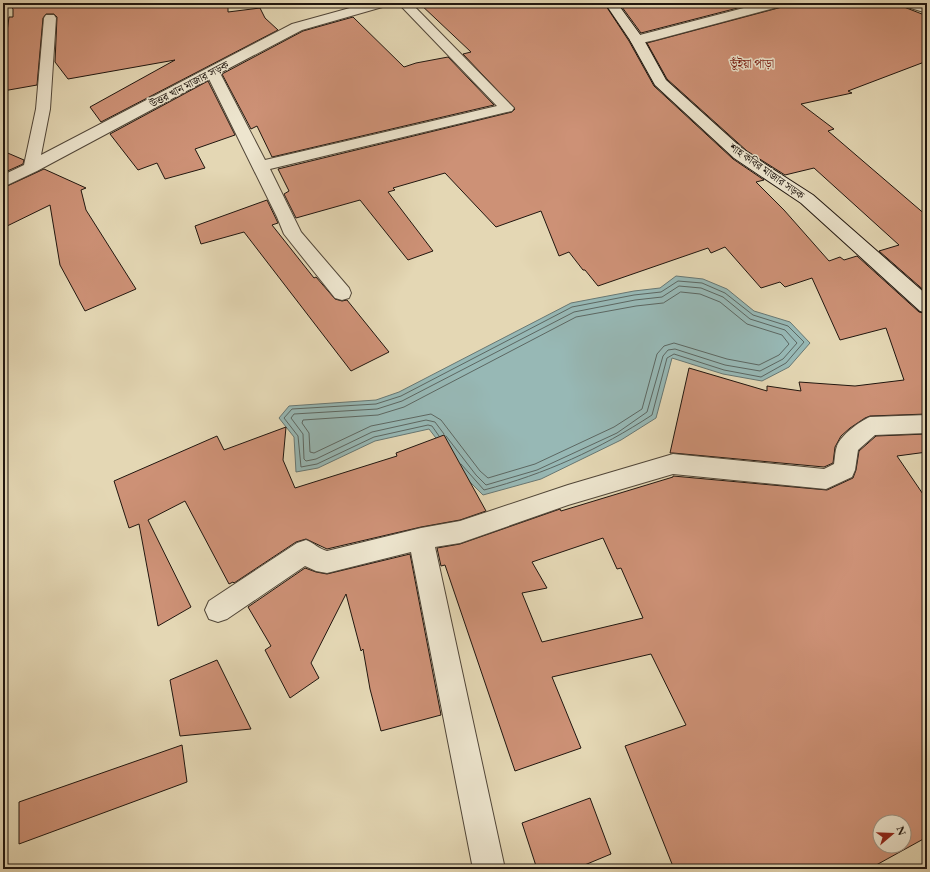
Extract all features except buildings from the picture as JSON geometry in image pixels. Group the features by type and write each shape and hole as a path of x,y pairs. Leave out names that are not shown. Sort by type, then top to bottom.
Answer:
{"street":[{"name":"উত্তর খান মাজার সড়ক","path":"3,182 297,27 382,3"},
{"path":"260,166 506,108 404,3"},
{"name":"শাহ কবির মাজার সড়ক","path":"611,3 637,40 660,82 740,156 807,199 927,306"},
{"path":"637,40 688,28 736,13 778,3"},
{"path":"908,3 927,9"},
{"path":"31,168 43,109 50,18"},
{"path":"213,72 286,217 293,234 342,293"},
{"path":"218,610 306,551 316,560 326,562 421,539 460,532 568,495 673,464 826,480 844,470 848,446 870,426 927,424"},
{"path":"421,539 489,869"}],"water":[{"path":"676,276 703,279 727,289 754,311 790,322 810,343 789,367 762,381 723,374 672,358 656,418 621,440 541,479 483,495 469,481 429,429 375,441 318,468 296,472 294,437 279,418 289,406 376,400 399,392 571,303 634,291 660,288"}],"district":[{"name":"ভূঁইয়া পাড়া","path":"752,64"}]}
